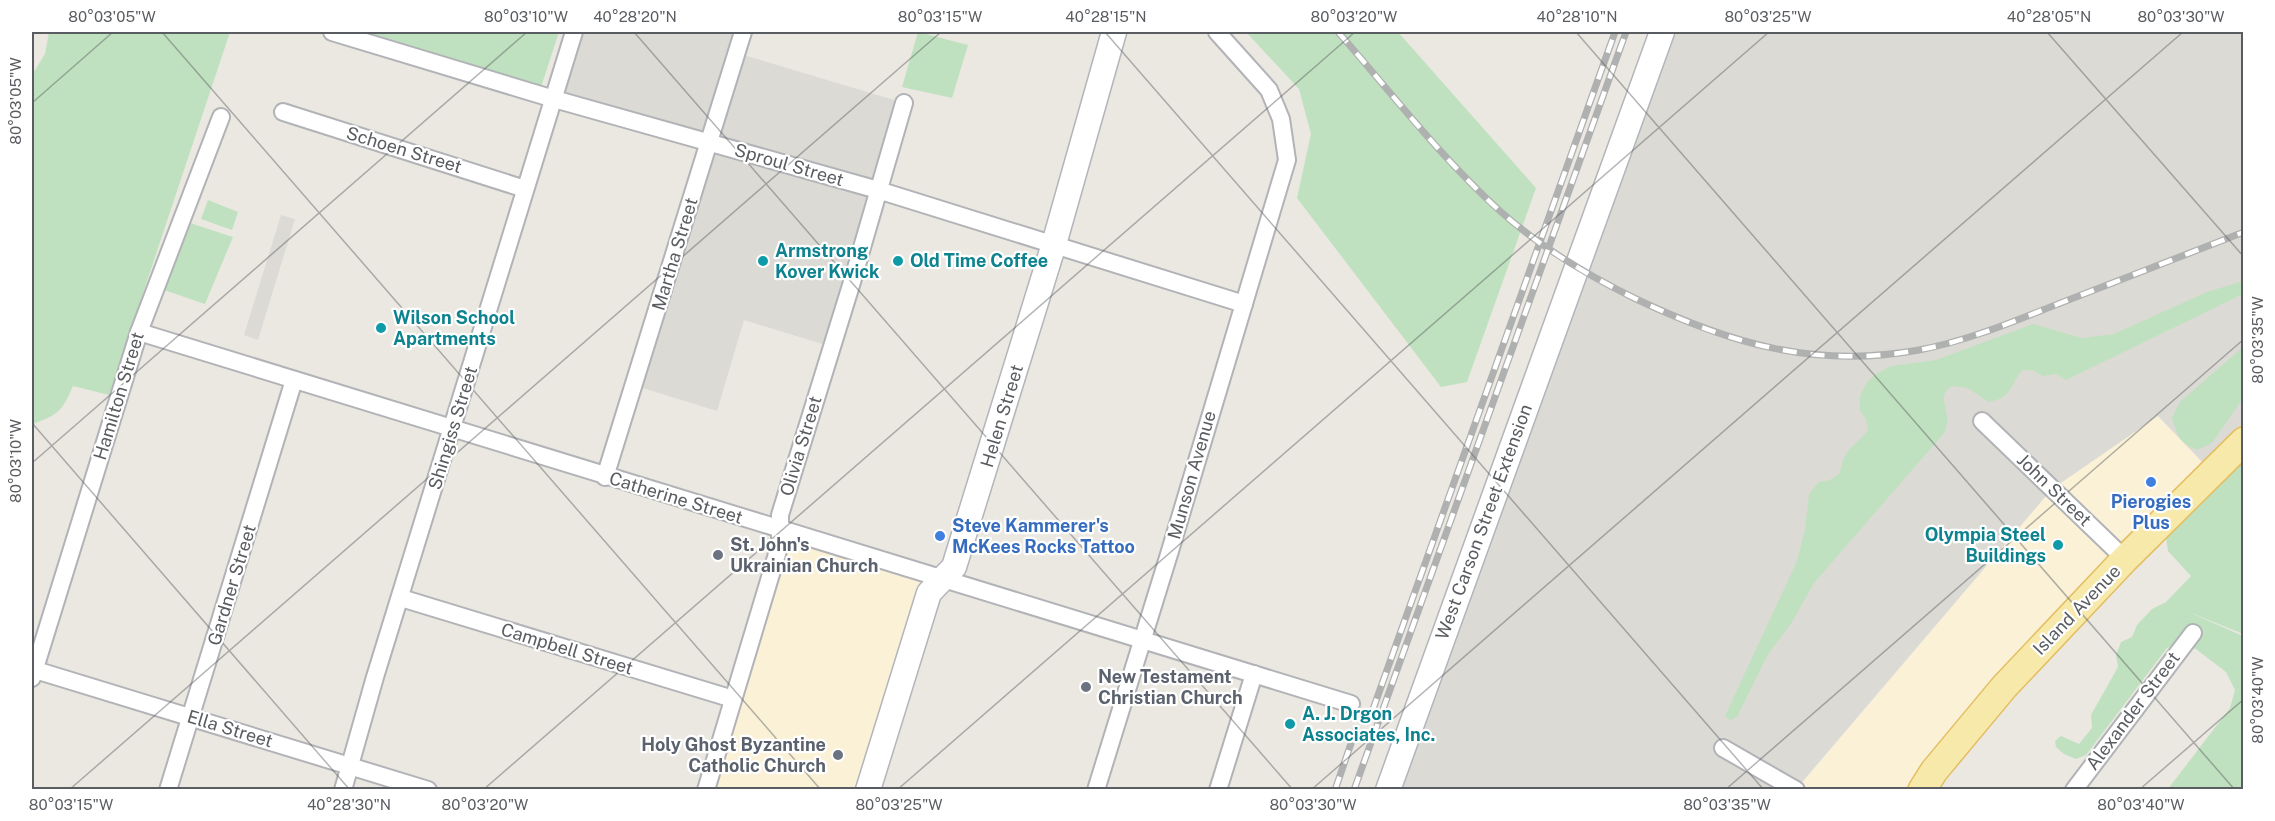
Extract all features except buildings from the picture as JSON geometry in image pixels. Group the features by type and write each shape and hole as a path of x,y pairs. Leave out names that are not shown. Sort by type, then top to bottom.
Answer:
{"main road":[{"name":"Island Avenue","path":"1922,789 1934,771 2004,687 2125,559 2244,441"}],"street":[{"name":"Sproul Street","path":"332,32 554,99 878,190 1244,304"},
{"name":"Shingiss Street","path":"343,789 574,32"},
{"name":"Martha Street","path":"605,477 743,32"},
{"name":"Helen Street","path":"868,789 929,592 954,567 1054,244 1114,32"},
{"name":"Munson Avenue","path":"1096,789 1287,160 1281,119 1269,90 1217,32"},
{"name":"West Carson Street Extension","path":"1388,789 1662,32"},
{"name":"Olivia Street","path":"706,789 780,544 780,515 904,103"},
{"name":"Schoen Street","path":"282,112 525,189"},
{"name":"Hamilton Street","path":"32,673 139,332 220,117"},
{"name":"Catherine Street","path":"139,332 605,477 1351,704"},
{"name":"Gardner Street","path":"168,789 294,380"},
{"name":"John Street","path":"1982,421 2125,559"},
{"name":"Campbell Street","path":"401,598 733,699"},
{"name":"Alexander Street","path":"2074,789 2193,633"},
{"name":"Ella Street","path":"32,673 191,717 428,789"},
{"path":"1218,789 1254,674"},
{"path":"1723,748 1796,789"}],"shaded area":[{"path":"574,32 743,32 737,53 904,103 832,347 744,320 717,411 633,385 710,143 554,99"},
{"path":"1662,32 2243,32 2243,441 2211,471 2158,416 2052,489 1796,789 1388,790"},
{"path":"281,215 295,219 258,340 244,335"},
{"path":"2158,416 2211,471 1922,789 1796,790 2052,489"},
{"path":"780,530 942,579 868,789 706,790"}],"green space":[{"path":"49,32 230,32 109,395 73,386 59,410 50,417 35,423 32,433 32,75 45,54"},
{"path":"359,32 559,32 541,87"},
{"path":"918,32 968,45 952,98 902,87"},
{"path":"1246,32 1398,32 1536,188 1467,382 1441,387 1297,198 1311,134 1299,89"},
{"path":"208,200 238,212 232,230 201,219"},
{"path":"190,223 233,237 205,304 164,290"},
{"path":"2243,281 2243,294 2066,380 2056,374 2043,376 2032,370 2022,370 2006,395 1988,402 1968,388 1952,386 1948,389 1944,396 1947,419 1945,432 1814,583 1792,622 1767,656 1737,717 1730,720 1725,716 1797,561 1805,529 1809,494 1819,482 1830,480 1840,473 1847,452 1868,430 1866,419 1860,411 1860,396 1867,382 1876,374 1891,366 1936,360 2033,324 2082,338 2114,334 2207,292"},
{"path":"2243,347 2243,398 2212,443 2197,450 2191,448 2180,438 2172,418 2180,402"},
{"path":"2243,461 2243,634 2184,610 2243,636 2243,789 2168,789 2230,708 2235,690 2226,672 2196,649 2179,644 2167,648 2086,755 2076,759 2064,754 2056,747 2055,741 2061,736 2079,744 2092,728 2091,715 2118,667 2116,655 2121,642 2132,637 2137,625 2152,609 2166,602 2191,576 2168,551 2166,537"}],"railway":[{"path":"1338,32 1457,169 1500,211 1531,237 1582,270 1636,299 1705,328 1773,348 1808,354 1844,356 1881,355 1937,346 2006,324 2244,232"},
{"path":"1372,712 1615,32"},
{"path":"1354,790 1626,32"},
{"path":"1335,790 1356,729"}],"place":[{"name":"Armstrong Kover Kwick","path":"763,261"},
{"name":"Old Time Coffee","path":"898,261"},
{"name":"Wilson School Apartments","path":"381,328"},
{"name":"Pierogies Plus","path":"2151,482"},
{"name":"Steve Kammerer's McKees Rocks Tattoo","path":"940,536"},
{"name":"Olympia Steel Buildings","path":"2058,545"},
{"name":"St. John's Ukrainian Church","path":"718,555"},
{"name":"New Testament Christian Church","path":"1086,687"},
{"name":"A. J. Drgon Associates, Inc.","path":"1290,724"},
{"name":"Holy Ghost Byzantine Catholic Church","path":"838,755"}]}
